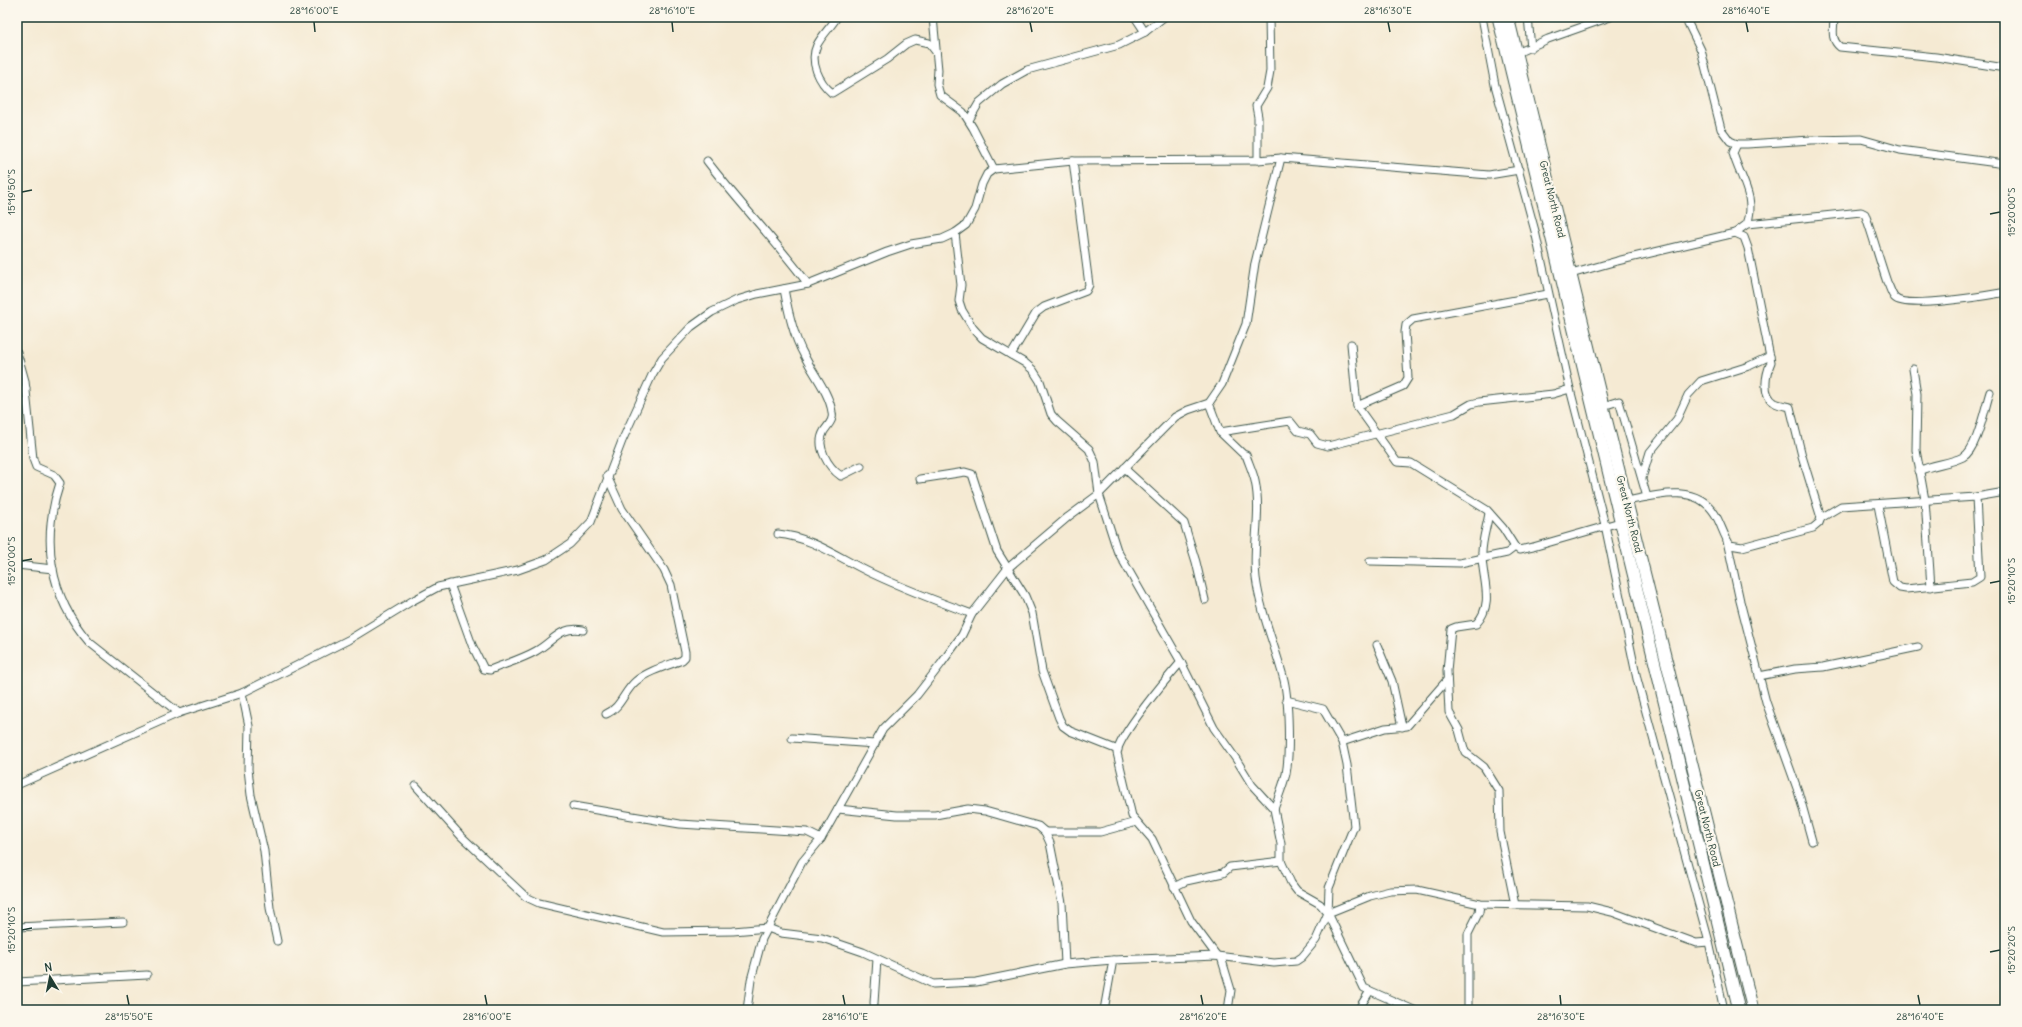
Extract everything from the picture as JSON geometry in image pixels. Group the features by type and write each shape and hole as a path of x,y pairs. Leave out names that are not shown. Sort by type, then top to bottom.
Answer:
{"main road":[{"name":"Great North Road","path":"1498,17 1739,1010"},
{"name":"Great North Road","path":"1508,17 1572,274 1602,406 1627,501 1753,1010"}],"street":[{"path":"837,17 820,40 815,53 818,76 832,93 887,59 906,44 915,40 929,44 936,52"},
{"path":"933,17 938,70 937,84 940,95 963,112 994,169"},
{"path":"1135,17 1145,32"},
{"path":"968,120 979,103 1002,84 1027,70 1119,45 1145,32 1164,17"},
{"path":"1258,160 1258,117 1256,106 1267,88 1270,71 1269,17"},
{"path":"1482,17 1495,85 1535,231 1570,389 1605,525 1637,679 1708,942 1724,1010"},
{"path":"1528,17 1531,48"},
{"path":"1517,53 1531,48 1548,39 1610,17"},
{"path":"1686,17 1701,50 1721,130 1726,138 1737,144 1861,139 1900,150 2005,164"},
{"path":"1834,17 1833,38 1834,42 1840,47 1936,57 2005,68"},
{"path":"1737,144 1733,153 1746,182 1751,213 1747,224"},
{"path":"748,1010 751,980 762,939 802,862 821,839 838,809 848,787 887,723 917,694 941,664 962,635 972,614 1008,568 1068,517 1099,494 1175,417 1188,410 1208,403 1222,384 1246,324 1255,263 1281,158"},
{"path":"17,785 179,713 242,693 348,640 438,587 518,570 546,560 570,544 591,522 607,476 652,375 662,358 691,327 712,312 737,300 757,294 808,284 887,252 911,244 942,239 955,233 966,225 975,209 982,184 987,174 994,169 1073,161 1258,160 1281,158 1490,175 1519,170"},
{"path":"707,160 733,196 789,259 808,284"},
{"path":"1011,355 1036,313 1044,307 1086,291 1089,286 1073,161"},
{"path":"1572,274 1617,260 1735,233 1747,224 1863,212 1884,274 1892,294 1897,300 1906,303 1927,302 2001,293"},
{"path":"955,233 961,285 959,301 962,310 973,328 982,338 1033,370 1040,381 1051,414 1089,449 1095,462 1099,494 1117,550 1181,662 1218,735 1236,759 1252,785 1274,809 1282,844 1281,861 1288,879 1297,891 1320,904 1328,913 1361,984 1370,991 1414,1010"},
{"path":"1727,541 1730,545 1742,547 1813,528 1819,524 1821,518 1802,456 1790,407 1775,403 1769,397 1766,383 1766,373 1771,362 1748,248 1744,237 1735,233"},
{"path":"784,289 787,310 798,343 825,394 833,413 831,423 822,436 821,445 825,457 841,476 861,466"},
{"path":"1357,406 1403,386 1408,378 1405,349 1406,325 1413,319 1548,294"},
{"path":"1351,344 1357,406 1397,462 1410,463 1489,513 1503,528 1515,547 1519,550 1620,522"},
{"path":"17,352 26,388 33,459 36,466 43,471 54,475 60,483 53,503 51,548 53,569 59,596 77,628 95,646 179,713"},
{"path":"1642,478 1650,452 1677,419 1688,395 1701,381 1749,366 1770,356"},
{"path":"1913,370 1917,389 1916,450 1925,500 1931,587"},
{"path":"17,392 26,388"},
{"path":"1220,432 1287,421 1293,423 1298,431 1310,434 1317,443 1328,446 1454,414 1471,404 1479,402 1553,394 1570,389"},
{"path":"1919,471 1930,466 1961,458 1967,454 1976,436 1990,392"},
{"path":"1602,406 1619,401 1647,497"},
{"path":"1208,403 1220,432 1243,454 1246,455 1255,481 1257,498 1255,565 1258,591 1270,640 1284,682 1286,700 1288,737 1286,773 1274,809"},
{"path":"1124,468 1184,523 1196,562 1205,600"},
{"path":"920,479 965,472 972,474 998,551 1025,596 1032,614 1043,675 1063,726 1070,731 1118,750"},
{"path":"606,714 618,706 635,682 653,671 682,660 685,652 671,585 664,570 622,509 607,476"},
{"path":"1821,518 1841,506 1878,505 1976,497 2005,492"},
{"path":"1627,501 1670,493 1685,494 1709,505 1716,515 1727,541 1740,601 1766,702 1798,791 1812,841"},
{"path":"1878,505 1893,582 1900,588 1906,589 1931,587 1972,582 1980,577 1976,497"},
{"path":"1489,513 1482,548 1487,596 1485,611 1476,624 1456,626 1451,629 1447,680 1450,712 1459,730 1465,752 1484,767 1500,794 1500,832 1516,905"},
{"path":"778,534 793,536 814,543 874,574 972,614"},
{"path":"1370,561 1460,563 1507,553 1515,547"},
{"path":"17,565 53,569"},
{"path":"450,584 472,645 484,669 490,670 537,651 566,630 573,628 583,630"},
{"path":"1377,644 1392,681 1402,727"},
{"path":"1759,676 1795,669 1819,668 1918,647"},
{"path":"1181,662 1150,698 1118,750 1130,811 1137,822 1152,839 1191,922 1219,957 1231,990 1228,1010"},
{"path":"1342,742 1385,728 1408,726 1447,680"},
{"path":"242,693 249,726 248,769 251,795 264,851 270,908 277,941"},
{"path":"416,786 461,836 526,897 539,903 663,932 733,931 768,928 781,933 822,938 877,959 933,984 976,982 1065,964 1113,960 1219,957 1274,963 1296,961 1302,957 1316,940 1328,913 1329,888 1354,826 1348,765 1342,742 1323,709 1286,700"},
{"path":"792,738 875,744"},
{"path":"573,806 680,824 807,832 821,839"},
{"path":"838,809 905,815 936,815 968,809 985,811 1032,823 1045,832 1050,843 1062,903 1065,964"},
{"path":"1045,832 1100,832 1137,822"},
{"path":"1174,887 1186,881 1223,873 1230,867 1281,861"},
{"path":"1328,913 1370,896 1404,890 1417,890 1480,904 1563,904 1587,906 1612,912 1696,943 1708,942"},
{"path":"1468,1010 1468,934 1479,912 1480,904"},
{"path":"17,927 123,922"},
{"path":"874,1003 877,959"},
{"path":"1104,1010 1113,960"},
{"path":"17,982 147,975"},
{"path":"1358,1010 1370,991"}]}
